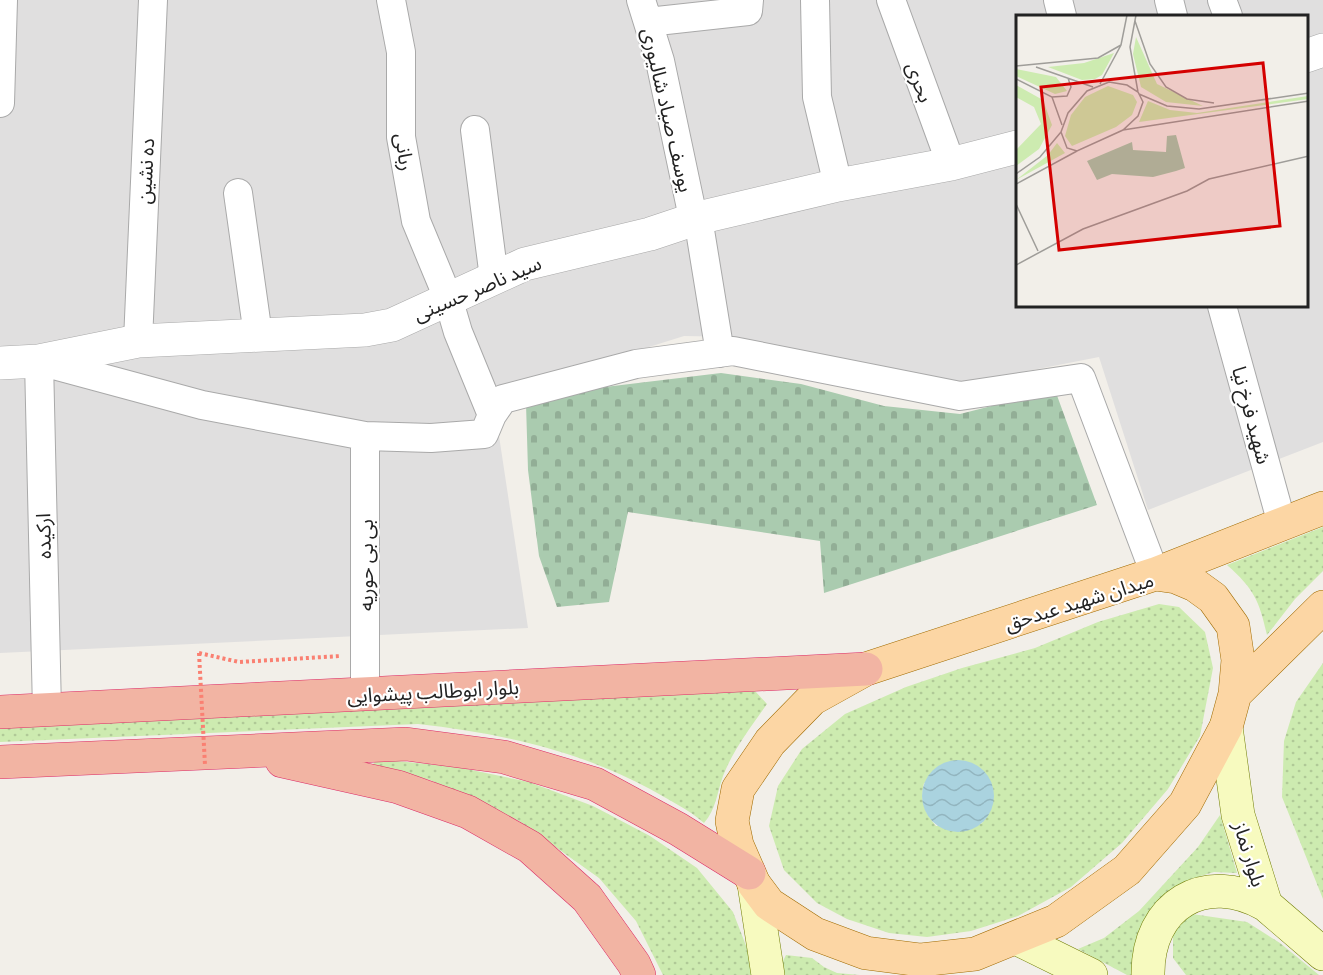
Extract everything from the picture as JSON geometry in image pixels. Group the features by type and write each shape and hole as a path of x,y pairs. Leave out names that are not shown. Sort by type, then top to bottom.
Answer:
{"highway":[{"name":"بلوار ابوطالب پیشوایی","path":"0,712 866,669"},
{"path":"0,762 406,744 504,757 595,784 678,829 752,879"},
{"path":"242,752 398,787 468,812 530,847 587,898 634,964 639,975"}],"main road":[{"path":"1155,574 1323,508"},
{"name":"میدان شهید عبدحق","path":"1155,574 1176,577 1195,585 1213,598 1233,626 1238,660 1236,694 1226,727 1185,804 1127,870 1056,921 1016,938 967,965 866,953 815,934 769,904 752,879 737,846 732,821 738,789 770,742 812,699 866,669 1155,574"},
{"path":"1236,694 1323,607"},
{"name":"بلوار نماز","path":"1226,727 1238,815 1266,905 1323,954"},
{"path":"752,879 768,975"},
{"path":"1148,975 1148,956 1153,937 1162,921 1176,906 1192,897 1211,891 1230,891 1249,896 1266,905"},
{"path":"1016,938 1091,975"}],"street":[{"path":"0,103 3,0"},
{"name":"ده نشین","path":"138,341 153,0"},
{"name":"ربانی","path":"391,0 400,52 401,137 416,221 448,298 458,332 492,416"},
{"path":"645,11 748,11 749,0"},
{"path":"815,0 818,97 838,185"},
{"name":"بحری","path":"891,0 951,164"},
{"path":"1058,0 1062,15"},
{"path":"1169,0 1173,15"},
{"path":"1222,0 1228,15"},
{"name":"یوسف صیاد شالیوری","path":"645,11 660,61 691,208 698,218 720,353"},
{"path":"1308,55 1323,50"},
{"path":"475,130 494,278"},
{"name":"سید ناصر حسینی","path":"0,363 39,361 138,341 365,330 392,325 525,264 650,234 698,218 838,185 951,164 1016,147"},
{"path":"238,193 258,335"},
{"name":"شهید فرخ نیا","path":"1223,308 1282,524"},
{"path":"39,361 202,405 365,436 431,438 484,434 503,399 636,364 733,351 960,396 1081,378 1155,574"},
{"name":"ارکیده","path":"39,361 47,710"},
{"name":"بی بی حوریه","path":"365,436 365,695"}],"path":[{"path":"205,765 199,653 239,662 365,655"}],"shaded area":[{"path":"0,0 1323,0 1323,442 1148,510 1099,357 936,389 828,358 739,337 684,336 493,396 528,628 0,653"}],"green space":[{"path":"721,373 801,384 884,406 960,414 1055,390 1097,505 824,593 820,541 628,512 609,602 557,607 539,556 528,470 526,404 580,390"},
{"path":"1323,527 1323,571 1295,599 1267,635 1254,596 1244,581 1227,565"},
{"path":"1159,604 1179,607 1205,632 1213,668 1200,736 1168,789 1122,843 1071,887 1018,916 971,931 927,937 889,933 847,919 817,903 784,870 769,826 778,786 802,749 845,714 906,687 962,668 1035,648 1098,622","holes":["983,771 991,784 992,805 981,824 936,826 928,816 922,795 924,783"]},
{"path":"1323,663 1323,899 1282,797 1284,741 1296,702"},
{"path":"755,691 767,704 732,757 723,776 714,806 704,823 650,789 595,764 508,738 418,724 0,742 0,727"},
{"path":"377,759 457,767 529,782 593,806 650,836 697,868 733,912 750,956 752,975 663,975 636,921 599,878 519,821 430,780 370,768"},
{"path":"1220,815 1237,873 1214,872 1191,879 1163,900 1137,975 1127,975 1078,949 1104,938 1139,911 1198,847"},
{"path":"1192,914 1247,922 1280,943 1319,975 1186,975 1173,958 1173,931"},
{"path":"786,955 812,958 837,973 860,975 784,975 782,963"}],"water":[{"path":"958,760 978,766 988,776 994,796 988,816 978,826 958,832 938,826 928,816 922,796 928,776 938,766"}]}
